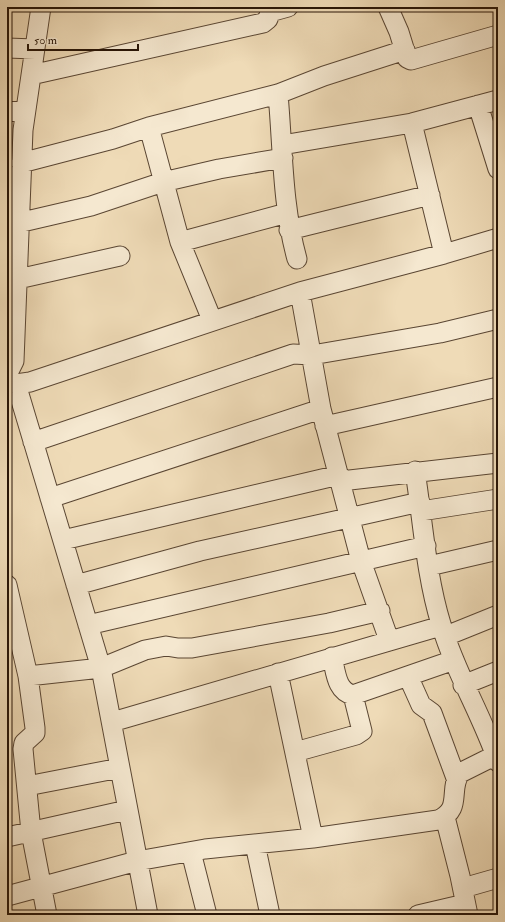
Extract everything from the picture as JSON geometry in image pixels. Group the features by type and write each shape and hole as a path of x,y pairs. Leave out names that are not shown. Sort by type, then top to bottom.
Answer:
{"street":[{"path":"31,75 263,23 268,19 270,12 288,7"},
{"path":"388,7 400,32 407,58 411,60 498,34"},
{"path":"44,8 35,49 16,172 14,234 18,279 12,306 14,361 10,380 33,442 101,668 148,915"},
{"path":"7,48 35,49"},
{"path":"16,172 149,127 278,94 324,76 404,50"},
{"path":"278,94 288,222 297,259"},
{"path":"14,234 91,206 164,182 219,169 283,151 412,123 498,100"},
{"path":"478,105 498,169"},
{"path":"7,112 26,110"},
{"path":"412,123 444,254"},
{"path":"149,127 180,242 212,320"},
{"path":"180,242 430,195"},
{"path":"10,380 30,382 212,320 300,292 444,254 498,238"},
{"path":"18,279 120,256"},
{"path":"300,292 323,417 351,518 361,561 380,611 389,640"},
{"path":"33,442 129,411 293,354 312,355 440,333 498,319"},
{"path":"50,498 323,417 498,387"},
{"path":"63,540 340,478 498,463"},
{"path":"415,471 430,582 443,631 464,684 497,757 460,773 456,778"},
{"path":"76,585 200,551 351,518 421,507 498,499"},
{"path":"88,625 426,546"},
{"path":"429,566 498,550"},
{"path":"7,585 11,617 28,676 36,733 24,743 31,832 43,887 47,915"},
{"path":"28,676 101,668 152,648 166,646 192,648 329,623 380,611"},
{"path":"112,722 389,640 443,631 498,615"},
{"path":"332,657 340,688 345,693 354,695 454,660"},
{"path":"464,684 498,671"},
{"path":"278,673 313,838"},
{"path":"7,896 137,861 191,852 313,838 438,820 445,817 450,812 453,805 456,778 432,714 421,705 408,676"},
{"path":"295,752 356,735 362,731 354,695"},
{"path":"27,786 120,768"},
{"path":"7,837 127,810"},
{"path":"445,817 465,902"},
{"path":"255,844 270,915"},
{"path":"191,852 207,915"},
{"path":"418,915 465,902 498,878"}]}
